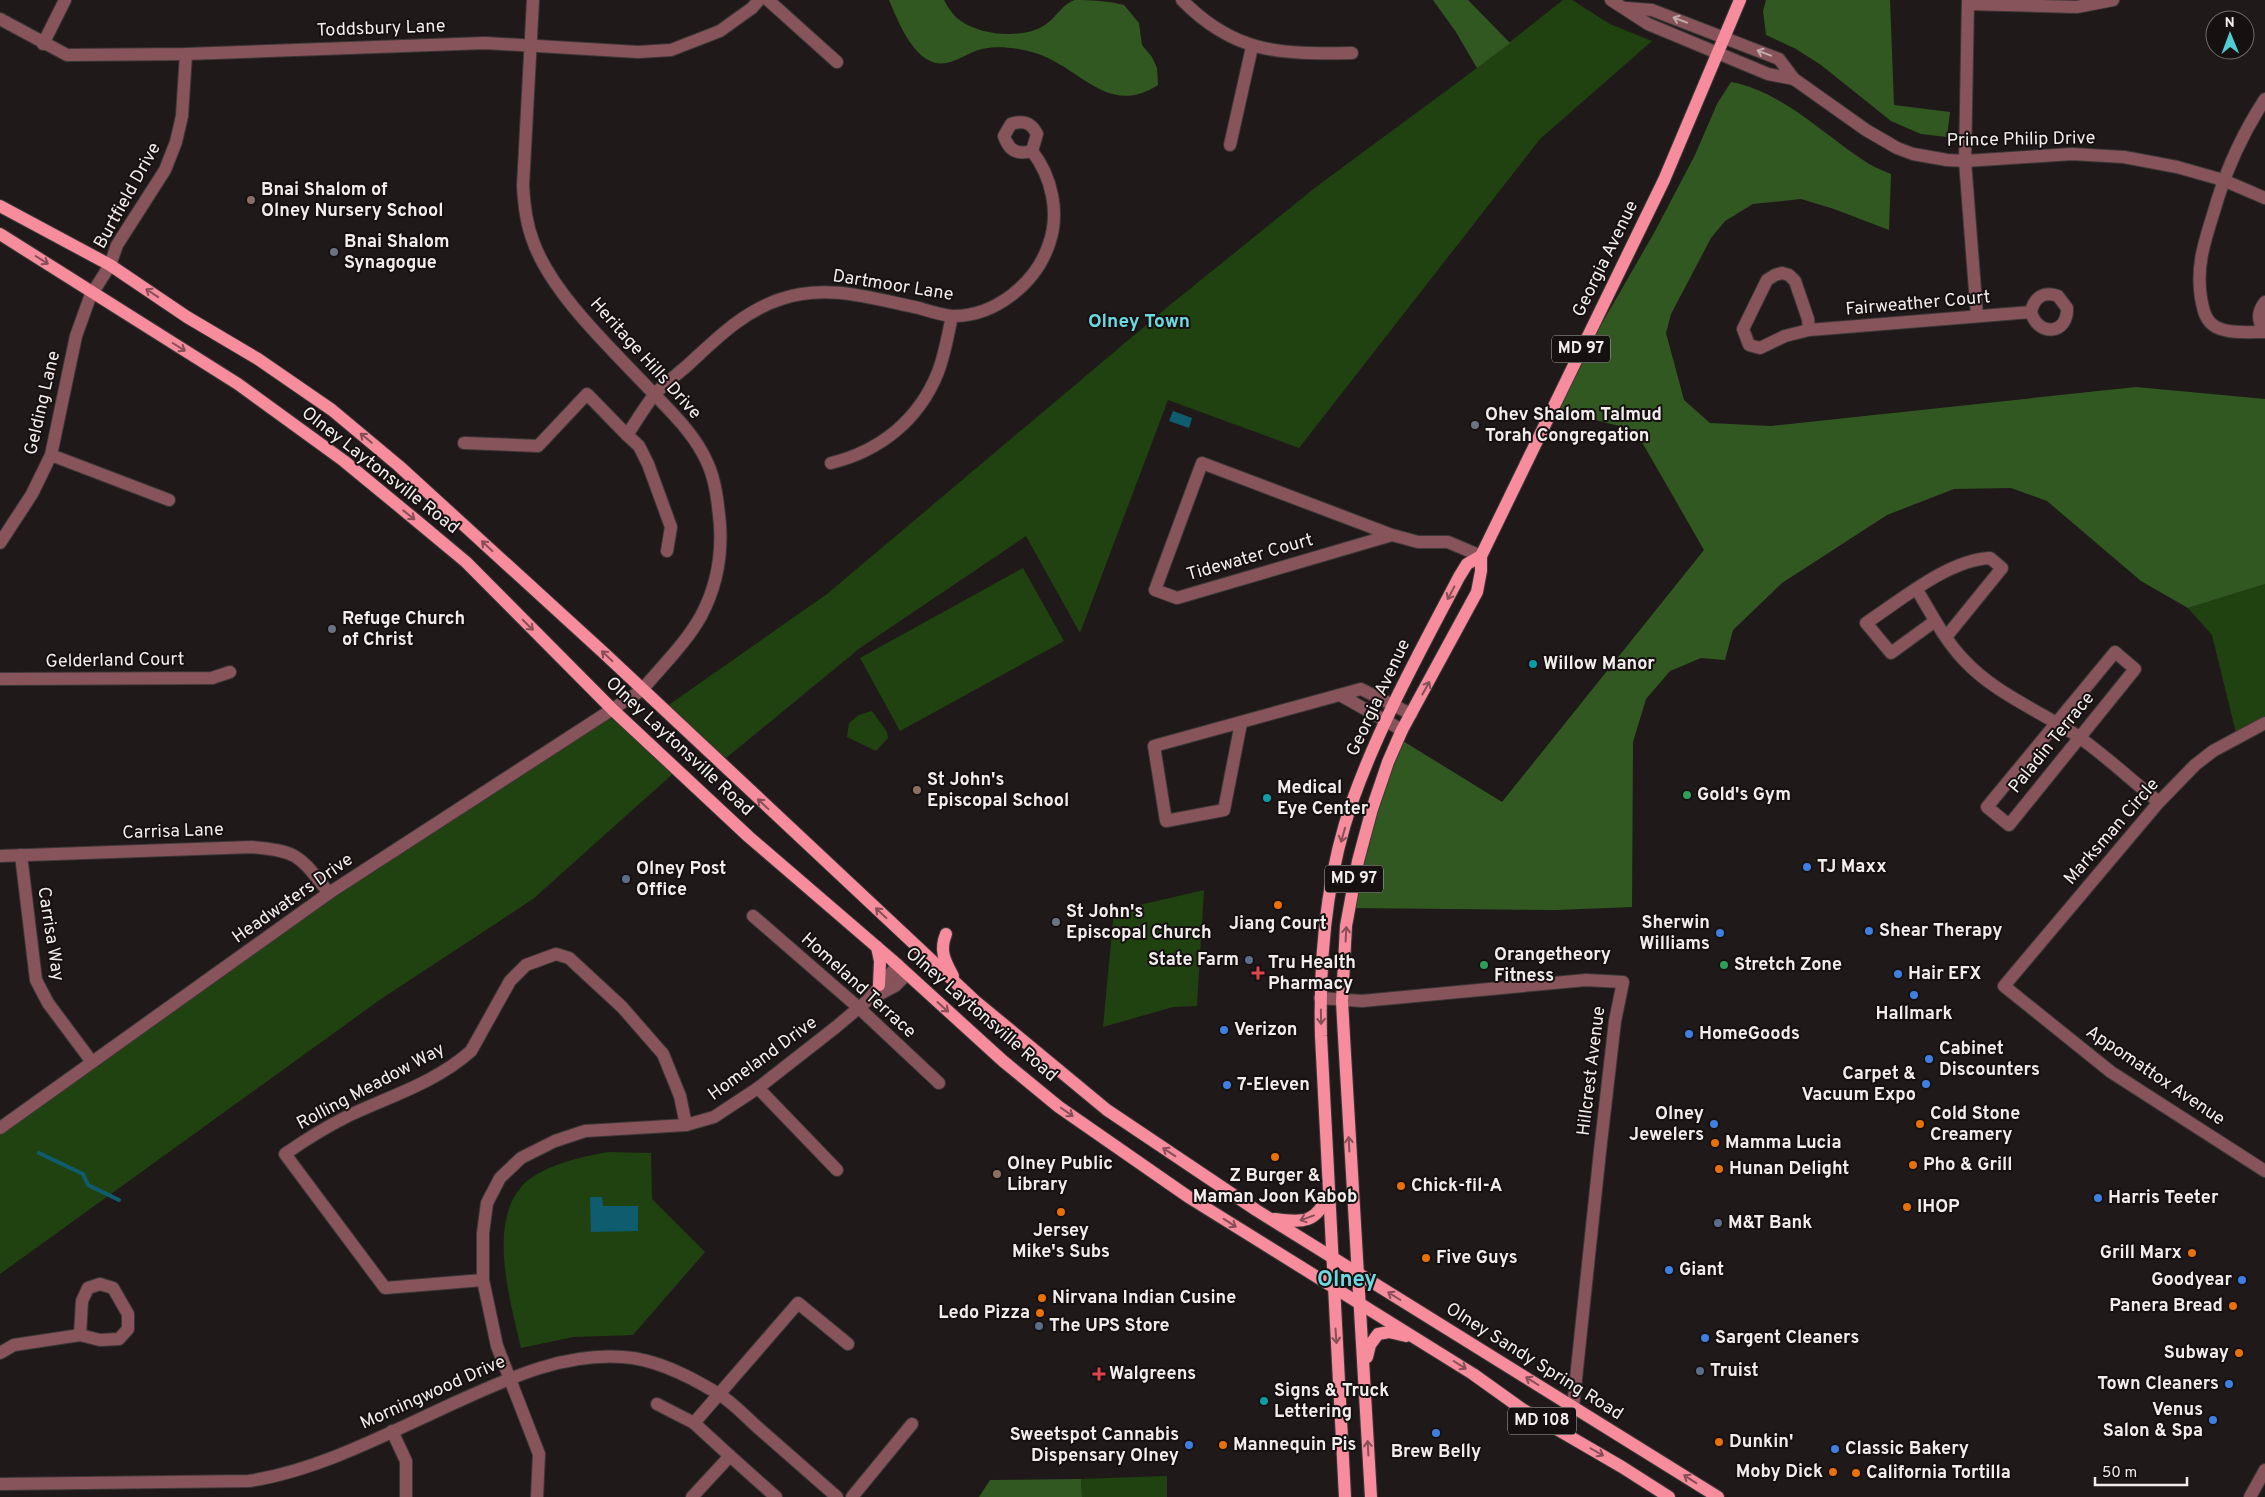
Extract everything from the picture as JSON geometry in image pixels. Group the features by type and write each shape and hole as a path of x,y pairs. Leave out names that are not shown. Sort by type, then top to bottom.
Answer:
{"main road":[{"name":"Georgia Avenue","path":"1371,1497 1361,1304 1352,1211 1342,1001 1346,926 1358,861 1372,809 1402,730 1477,592 1481,571 1481,556 1664,180 1719,54 1740,0"},
{"name":"Olney Laytonsville Road","path":"0,206 110,265 188,317 258,359 332,410 399,466 957,984 1059,1072 1107,1110 1271,1219 1332,1256"},
{"name":"Olney Laytonsville Road","path":"0,234 238,384 344,461 466,562 613,710 749,837 898,965 1003,1061 1059,1107 1190,1198 1332,1287"},
{"name":"Georgia Avenue","path":"1345,1497 1332,1287 1320,998 1324,924 1336,858 1352,803 1385,720 1459,576 1467,564 1481,556"},
{"path":"946,934 942,943 943,956 957,984"},
{"path":"877,947 880,961 880,985"},
{"path":"1271,1219 1288,1221 1310,1219 1319,1213 1329,1191"},
{"name":"Olney Sandy Spring Road","path":"1332,1256 1718,1497"},
{"name":"MD 108","path":"1332,1287 1473,1374 1522,1409 1622,1467 1669,1497"},
{"path":"1364,1364 1370,1345 1378,1334 1389,1332 1418,1340"}],"street":[{"path":"43,44 65,0"},
{"name":"Heritage Hills Drive","path":"533,0 523,186 525,212 533,242 549,274 573,306 685,425 708,463 718,500 721,545 715,582 701,616 676,651 642,690 613,710"},
{"name":"Toddsbury Lane","path":"0,18 67,56 186,54 432,44 485,44 638,52 671,50 720,31 752,8 759,0"},
{"path":"768,0 837,62"},
{"path":"1182,0 1202,20 1226,35 1252,46 1300,54 1352,53"},
{"name":"Prince Philip Drive","path":"1611,0 1648,24 1768,74 1794,79"},
{"path":"1977,316 1965,161 1968,2 2077,7 2113,0"},
{"name":"Prince Philip Drive","path":"1626,8 1652,10 1779,58 1794,79 1866,130 1897,148 1929,158 1965,161 2047,155 2096,155 2150,161 2223,180 2265,198"},
{"path":"1230,145 1252,46"},
{"name":"Burtfield Drive","path":"110,265 117,244 165,170 176,142 182,116 186,54"},
{"path":"2265,99 2250,121 2223,180 2200,257 2199,285 2203,307 2209,322 2216,328 2265,331"},
{"name":"Dartmoor Lane","path":"627,435 655,395 731,326 755,310 782,298 811,292 845,292 952,316 981,310 1008,299 1030,280 1046,254 1052,236 1054,213 1051,187 1039,160 1032,151"},
{"name":"Gelding Lane","path":"0,543 32,494 51,455 76,336 93,291 110,265"},
{"name":"Fairweather Court","path":"1809,330 1808,318 1795,281 1789,275 1782,273 1767,280 1743,329 1749,345 1760,348 1785,336 1809,330 2031,312"},
{"path":"2265,302 2260,308 2258,316 2260,325 2265,331"},
{"path":"831,463 854,458 876,446 898,431 913,414 929,391 938,371 952,316"},
{"path":"464,443 538,446 586,394 639,446 648,464 670,527 667,551"},
{"path":"51,455 169,500"},
{"name":"Tidewater Court","path":"1392,535 1177,598 1155,590 1202,463 1392,535 1418,542 1448,542 1481,556"},
{"path":"1935,621 1891,653 1866,622 1951,568 1969,561 1990,558 2002,568 1946,637"},
{"path":"1916,590 1946,637 1962,658 1980,675 2011,698 2078,737 2158,802"},
{"name":"Paladin Terrace","path":"2115,652 2134,669 2009,825 1987,807 2055,722 2115,652"},
{"name":"Gelderland Court","path":"0,680 212,678 230,672"},
{"path":"1242,723 1224,810 1166,821 1154,746 1361,689 1411,714"},
{"path":"1340,696 1402,730"},
{"name":"Headwaters Drive","path":"0,1128 329,893 613,710"},
{"name":"Marksman Circle","path":"2004,986 2158,802 2194,765 2213,751 2265,723"},
{"name":"Carrisa Lane","path":"0,856 252,847 282,849 305,863 329,893"},
{"name":"Carrisa Way","path":"21,855 36,980 48,1004 92,1062"},
{"name":"Homeland Terrace","path":"753,916 863,1004 938,1083"},
{"name":"Rolling Meadow Way","path":"483,1280 385,1288 285,1154 329,1126 408,1092 462,1059 471,1052 510,981 526,965 556,954 569,958 622,1007 663,1054 680,1096 686,1125"},
{"name":"Homeland Drive","path":"537,1497 539,1454 497,1346 483,1280 483,1233 487,1203 500,1178 520,1158 554,1140 585,1131 686,1125 714,1116 758,1088 863,1004 898,965"},
{"name":"Homeland Drive","path":"863,1004 896,986 907,974"},
{"name":"Hillcrest Avenue","path":"1320,998 1342,1001 1409,997 1586,980 1622,982 1602,1133 1573,1407"},
{"name":"Appomattox Avenue","path":"2004,986 2111,1072 2265,1170"},
{"path":"758,1088 838,1170"},
{"path":"0,1353 14,1345 80,1335 100,1340 119,1339 128,1329 128,1314 113,1288 100,1284 88,1288 82,1301 80,1335"},
{"path":"694,1423 798,1303 848,1344"},
{"name":"Morningwood Drive","path":"0,1484 249,1481 298,1471 510,1378 549,1364 591,1357 624,1357 660,1364 720,1394 837,1497"},
{"path":"657,1404 694,1423 776,1497"},
{"path":"852,1497 912,1424"},
{"path":"392,1431 406,1461 406,1497"},
{"path":"692,1497 730,1456"},
{"path":"2250,1497 2265,1470"}],"green space":[{"path":"889,0 944,0 961,21 980,30 1003,34 1026,32 1045,25 1066,5 1075,0 1124,5 1139,23 1142,45 1152,57 1157,68 1158,85 1140,94 1124,96 1109,93 1094,86 1051,59 1016,48 994,47 982,49 949,62 935,63 921,55 909,41"},
{"path":"1433,0 1468,0 1510,43 1477,68 1456,32"},
{"path":"1563,0 1572,0 1610,24 1652,41 1540,139 1299,448 1168,400 1080,633 1026,536 860,648 720,763 663,709 827,594 1170,305 1316,187 1477,68"},
{"path":"1766,0 1890,0 1894,105 1950,112 1947,137 1921,134 1891,121 1821,65 1796,49 1766,35 1763,11"},
{"path":"1731,82 1767,94 1800,114 1866,162 1891,174 1889,230 1834,209 1801,199 1753,204 1725,221 1711,238 1671,314 1666,333 1684,400 1710,423 1771,426 2136,387 2265,399 2265,584 2188,608 2141,581 2047,501 2011,488 1954,489 1887,515 1782,583 1733,630 1725,660 1701,658 1670,671 1646,699 1633,742 1632,907 1556,910 1349,908 1398,738 1502,802 1704,550 1635,430 1576,415 1548,417 1654,233 1695,155 1717,104"},
{"path":"1023,568 1064,641 900,731 860,658"},
{"path":"2265,584 2265,723 2237,737 2212,635 2188,608"},
{"path":"613,710 676,771 533,899 381,999 0,1274 0,1128 329,893"},
{"path":"872,711 887,732 888,738 876,751 847,737 849,723 859,715"},
{"path":"1204,890 1197,1006 1173,1007 1103,1027 1114,911"},
{"path":"609,1152 651,1153 652,1199 705,1252 633,1335 573,1337 521,1348 505,1265 506,1221 511,1202 522,1186 540,1173 575,1159"},
{"path":"1167,1476 1167,1497 1082,1497 1081,1479"},
{"path":"1081,1479 1082,1497 979,1497 990,1480"}],"water":[{"path":"1173,411 1192,418 1189,428 1169,421"},
{"path":"590,1197 602,1197 603,1206 638,1206 638,1231 591,1232"}],"waterway":[{"path":"39,1153 83,1174 88,1185 119,1200"}],"place":[{"name":"Bnai Shalom of Olney Nursery School","path":"251,200"},
{"name":"Bnai Shalom Synagogue","path":"334,252"},
{"name":"Ohev Shalom Talmud Torah Congregation","path":"1475,425"},
{"name":"Refuge Church of Christ","path":"332,629"},
{"name":"Willow Manor","path":"1533,664"},
{"name":"St John's Episcopal School","path":"917,790"},
{"name":"Gold's Gym","path":"1687,795"},
{"name":"Medical Eye Center","path":"1267,798"},
{"name":"TJ Maxx","path":"1807,867"},
{"name":"Olney Post Office","path":"626,879"},
{"name":"Jiang Court","path":"1278,905"},
{"name":"St John's Episcopal Church","path":"1056,922"},
{"name":"Shear Therapy","path":"1869,931"},
{"name":"Sherwin Williams","path":"1720,933"},
{"name":"State Farm","path":"1249,960"},
{"name":"Orangetheory Fitness","path":"1484,965"},
{"name":"Stretch Zone","path":"1724,965"},
{"name":"Tru Health Pharmacy","path":"1258,973"},
{"name":"Hair EFX","path":"1898,974"},
{"name":"Hallmark","path":"1914,995"},
{"name":"Verizon","path":"1224,1030"},
{"name":"HomeGoods","path":"1689,1034"},
{"name":"Cabinet Discounters","path":"1929,1059"},
{"name":"Carpet & Vacuum Expo","path":"1926,1084"},
{"name":"7-Eleven","path":"1227,1085"},
{"name":"Olney Jewelers","path":"1714,1124"},
{"name":"Cold Stone Creamery","path":"1920,1124"},
{"name":"Mamma Lucia","path":"1715,1143"},
{"name":"Z Burger & Maman Joon Kabob","path":"1275,1157"},
{"name":"Pho & Grill","path":"1913,1165"},
{"name":"Hunan Delight","path":"1719,1169"},
{"name":"Olney Public Library","path":"997,1174"},
{"name":"Chick-fil-A","path":"1401,1186"},
{"name":"Harris Teeter","path":"2098,1198"},
{"name":"IHOP","path":"1907,1207"},
{"name":"Jersey Mike's Subs","path":"1061,1212"},
{"name":"M&T Bank","path":"1718,1223"},
{"name":"Grill Marx","path":"2192,1253"},
{"name":"Five Guys","path":"1426,1258"},
{"name":"Giant","path":"1669,1270"},
{"name":"Goodyear","path":"2242,1280"},
{"name":"Nirvana Indian Cusine","path":"1042,1298"},
{"name":"Panera Bread","path":"2233,1306"},
{"name":"Ledo Pizza","path":"1040,1313"},
{"name":"The UPS Store","path":"1039,1326"},
{"name":"Sargent Cleaners","path":"1705,1338"},
{"name":"Subway","path":"2239,1353"},
{"name":"Truist","path":"1700,1371"},
{"name":"Walgreens","path":"1099,1374"},
{"name":"Town Cleaners","path":"2229,1384"},
{"name":"Signs & Truck Lettering","path":"1264,1401"},
{"name":"Venus Salon & Spa","path":"2213,1420"},
{"name":"Brew Belly","path":"1436,1433"},
{"name":"Dunkin'","path":"1719,1442"},
{"name":"Sweetspot Cannabis Dispensary Olney","path":"1189,1445"},
{"name":"Mannequin Pis","path":"1223,1445"},
{"name":"Classic Bakery","path":"1835,1449"},
{"name":"Moby Dick","path":"1833,1472"},
{"name":"California Tortilla","path":"1856,1473"}],"district":[{"name":"Olney Town","path":"1139,322"},
{"name":"Olney","path":"1347,1280"}]}
